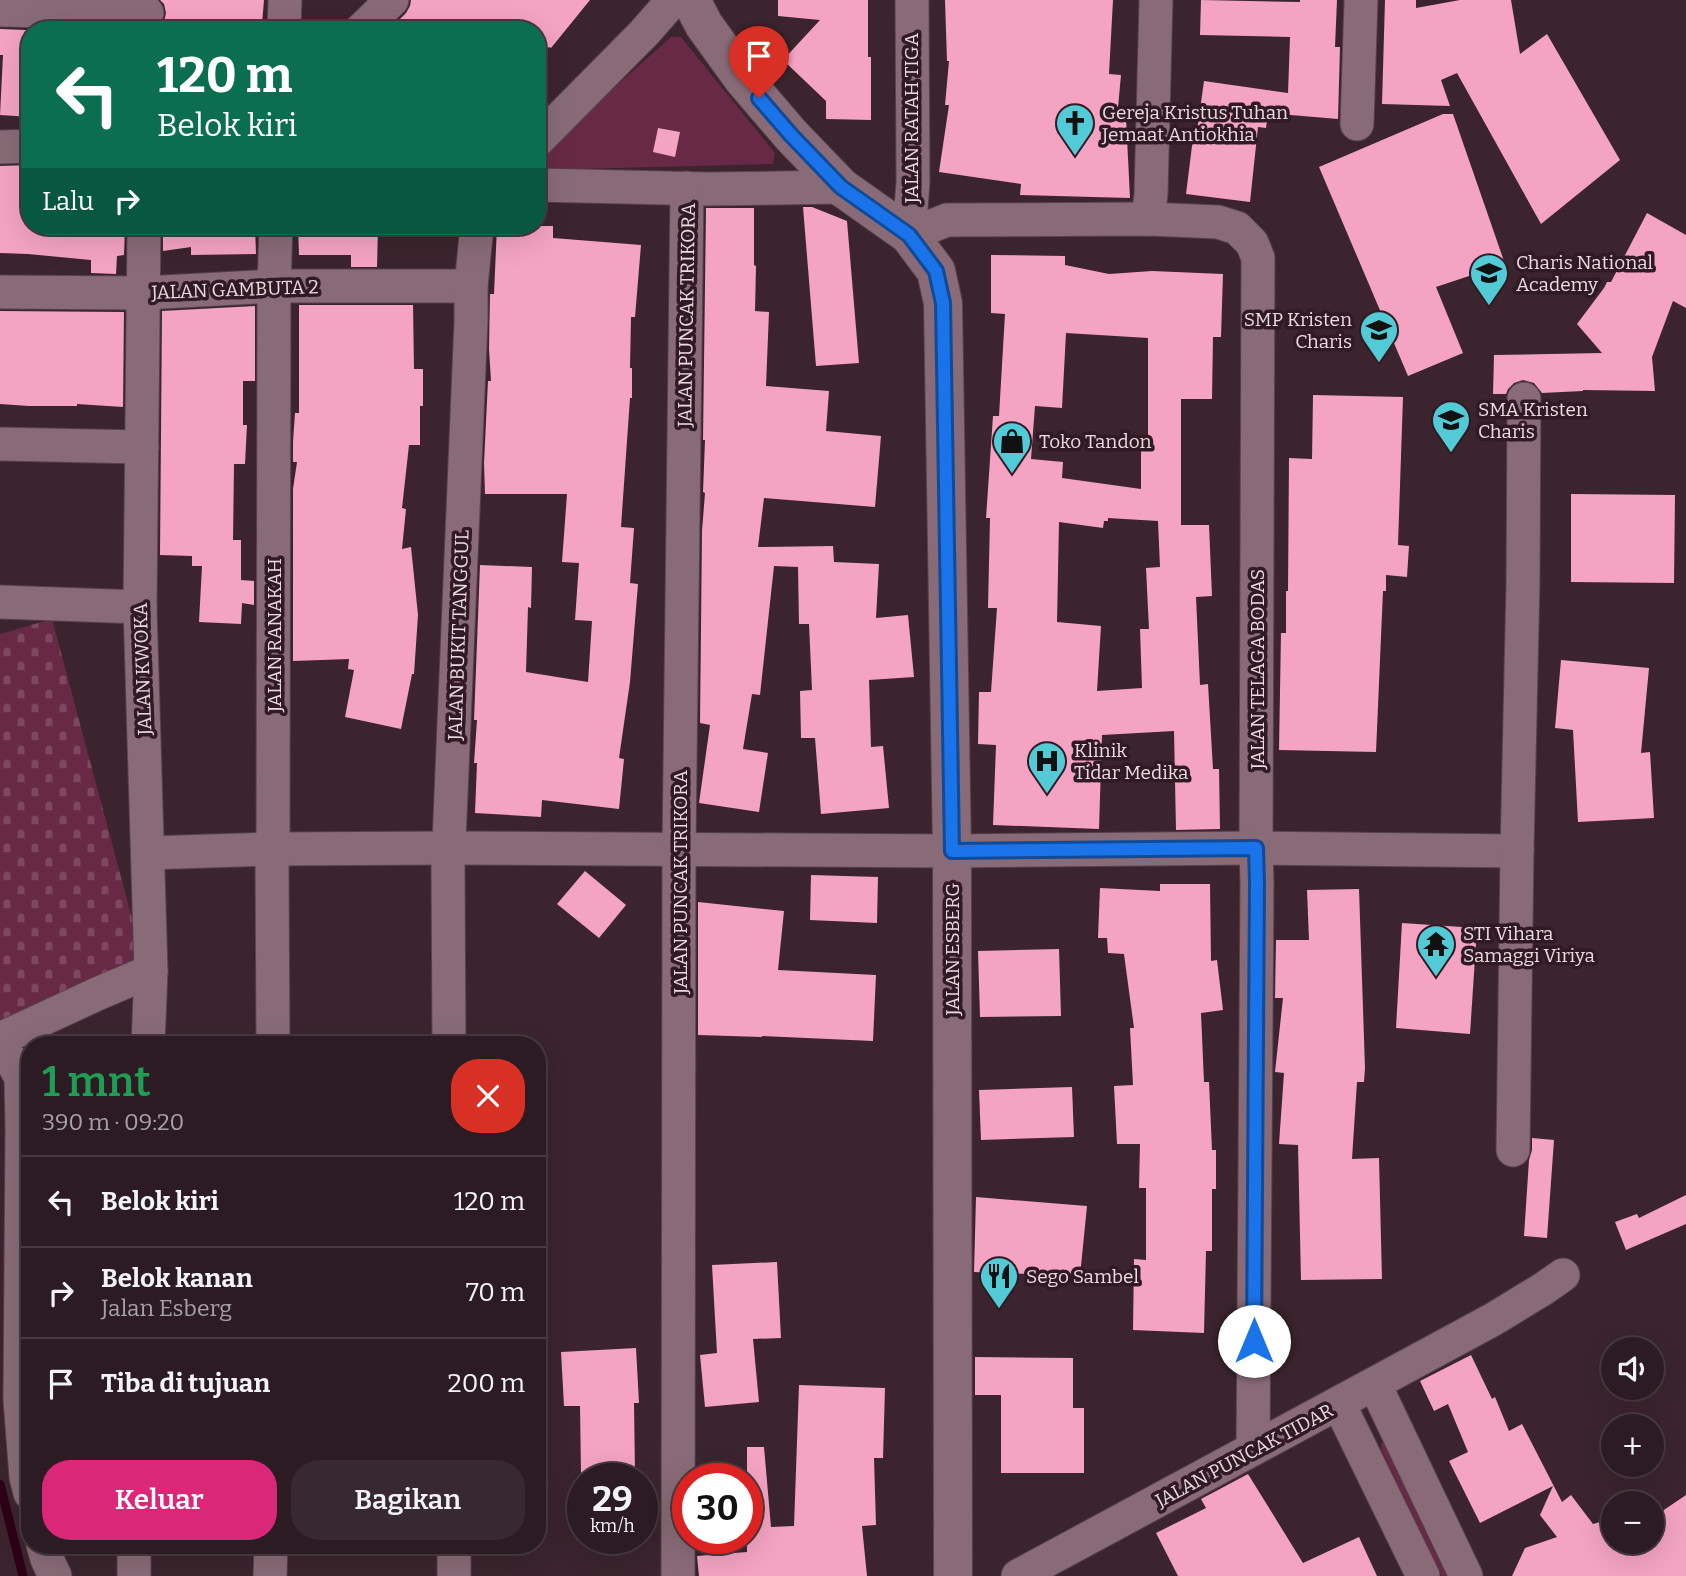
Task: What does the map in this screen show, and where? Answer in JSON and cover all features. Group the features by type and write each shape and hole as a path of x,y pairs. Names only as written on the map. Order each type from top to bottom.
{"main road":[{"name":"JALAN ESBERG","path":"691,0 704,25 743,79 791,135 841,187 909,235 936,271 943,303 952,851 953,1576"}],"street":[{"path":"284,21 285,0"},
{"path":"370,21 392,0"},
{"path":"546,132 672,0"},
{"name":"JALAN RATAH TIGA","path":"909,235 913,182 912,0"},
{"path":"1148,219 1152,194 1156,0"},
{"path":"1357,124 1361,0"},
{"path":"0,10 147,14"},
{"path":"0,147 21,146"},
{"path":"546,185 841,187"},
{"name":"JALAN PUNCAK TRIKORA","path":"678,1576 679,848 687,188"},
{"name":"JALAN TELAGA BODAS","path":"909,235 947,220 1148,219 1218,222 1237,228 1252,243 1258,258 1253,1449"},
{"name":"JALAN KWOKA","path":"144,235 140,607 151,971 148,1036"},
{"name":"JALAN RANAKAH","path":"273,1036 276,235"},
{"name":"JALAN BUKIT TANGGUL","path":"449,1036 447,866 471,286 476,235"},
{"name":"JALAN GAMBUTA 2","path":"0,292 144,293 274,286 471,286"},
{"path":"1513,1150 1524,399"},
{"path":"0,444 142,447"},
{"path":"0,602 140,607"},
{"path":"148,853 449,848 952,851 1256,848 1517,851"},
{"path":"0,1039 151,971"},
{"path":"0,1056 12,1061 21,1078"},
{"path":"0,1203 21,1248 21,1412"},
{"path":"1339,1404 1492,1321 1563,1275"},
{"path":"1375,1385 1466,1576"},
{"name":"JALAN PUNCAK TIDAR","path":"1018,1576 1339,1404 1423,1576"},
{"path":"46,1554 55,1576"},
{"path":"134,1554 134,1576"},
{"path":"270,1576 271,1554"},
{"path":"454,1554 454,1576"}],"green space":[{"path":"671,37 681,37 775,153 773,164 546,170 546,148"},
{"path":"52,619 144,963 0,1026 0,634"},
{"path":"1388,1440 1456,1576 1441,1576 1381,1449 1382,1442"}],"building":[{"path":"160,0 264,0 262,21 164,21 164,4"},
{"path":"411,0 590,0 551,48 546,50 546,21 398,21 410,6"},
{"path":"778,0 868,0 871,120 826,119 826,101 783,60 820,20 778,16"},
{"path":"945,0 1113,0 1109,74 1121,75 1117,118 1126,118 1130,198 1020,195 1021,184 939,172 949,105 945,105 949,61"},
{"path":"1201,0 1337,0 1335,47 1340,47 1338,119 1268,113 1266,128 1258,127 1250,202 1186,194 1194,130 1197,131 1204,81 1288,93 1290,37 1200,35"},
{"path":"1385,0 1416,0 1416,8 1460,0 1511,0 1520,54 1547,34 1620,160 1541,224 1457,73 1441,80 1450,106 1382,104"},
{"path":"0,29 21,30 21,116 0,115 3,55 0,55"},
{"path":"1443,114 1453,114 1505,264 1436,287 1463,353 1408,376 1319,167"},
{"path":"658,128 680,132 675,157 653,152"},
{"path":"21,165 21,235 125,235 124,255 117,256 116,274 91,273 91,260 0,253 0,166"},
{"path":"803,207 812,207 847,221 859,363 816,366"},
{"path":"706,208 754,208 755,311 769,312 766,386 829,391 826,431 881,436 875,507 764,498 758,547 833,546 834,562 879,564 876,618 908,615 914,677 869,680 871,747 883,746 889,808 821,814 815,738 801,738 800,691 812,690 809,624 799,624 798,567 774,566 760,695 752,694 743,749 768,753 759,812 699,803 710,725 700,723 702,531 705,493 703,440"},
{"path":"1647,213 1686,235 1686,308 1673,301 1652,357 1655,391 1583,390 1542,393 1534,383 1523,380 1514,383 1506,394 1493,394 1494,355 1602,353 1577,324 1607,282 1611,282"},
{"path":"546,226 553,226 553,238 641,245 635,317 631,317 632,398 621,527 634,528 630,583 638,584 630,682 619,758 624,759 619,809 542,800 541,817 475,813 477,720 474,720 480,565 532,567 526,672 588,682 592,621 575,620 579,563 562,562 567,494 485,494 488,381 491,381 490,294 494,294 497,235 546,235"},
{"path":"163,235 255,235 256,254 191,255 191,247 163,251"},
{"path":"298,235 378,235 377,267 351,267 351,255 299,255"},
{"path":"991,255 1065,256 1065,265 1109,274 1152,271 1223,274 1221,337 1213,337 1212,399 1181,399 1181,525 1209,525 1212,596 1196,597 1200,685 1208,684 1213,769 1219,769 1220,829 1176,830 1174,731 1102,735 1099,829 993,825 996,745 978,744 979,692 991,692 997,608 988,608 990,518 986,518 993,416 999,416 1005,314 991,313","holes":["1066,333 1148,338 1148,436 1141,435 1141,489 1062,478 1063,462 1031,459 1035,406 1062,408","1108,518 1158,521 1160,567 1146,568 1149,629 1140,629 1142,688 1097,691 1101,626 1057,622 1059,522 1103,528 1104,521 1108,521"]},
{"path":"299,305 413,305 414,369 423,369 423,406 420,406 420,445 409,445 402,508 406,509 402,549 411,547 418,615 414,674 401,729 345,717 354,670 348,669 349,659 293,661 293,489 297,462 293,462 293,442 295,413 299,413"},
{"path":"255,306 255,381 243,381 243,425 247,425 245,464 234,464 233,540 241,540 241,580 254,581 254,605 242,603 241,624 199,622 202,566 192,566 192,556 160,555 162,311"},
{"path":"0,311 124,312 123,407 0,404"},
{"path":"1313,395 1403,397 1398,545 1409,546 1407,577 1386,575 1386,591 1383,591 1376,752 1279,750 1281,633 1286,633 1288,591 1289,458 1312,459"},
{"path":"1571,494 1675,495 1674,583 1571,582"},
{"path":"1561,660 1649,668 1641,753 1650,752 1654,818 1578,822 1573,730 1555,728"},
{"path":"585,871 626,905 599,938 557,904"},
{"path":"811,875 878,877 877,923 810,920"},
{"path":"1160,884 1210,884 1211,961 1217,960 1223,1010 1201,1013 1204,1082 1209,1082 1212,1150 1216,1150 1216,1189 1212,1189 1212,1251 1206,1251 1204,1333 1133,1330 1134,1259 1146,1260 1146,1188 1139,1188 1140,1144 1117,1144 1114,1086 1133,1085 1130,1028 1134,1028 1124,954 1108,953 1107,938 1098,938 1100,888 1160,891"},
{"path":"1359,889 1365,1068 1364,1082 1357,1082 1352,1159 1379,1158 1382,1279 1301,1280 1298,1145 1279,1144 1284,1073 1275,1072 1283,998 1275,998 1276,940 1309,940 1307,890"},
{"path":"698,902 784,911 778,970 876,975 873,1041 698,1035"},
{"name":"STI Vihara Samaggi Viriya","path":"1402,923 1477,928 1470,1034 1396,1028"},
{"path":"1059,949 1061,1016 980,1017 978,951"},
{"path":"1072,1087 1074,1137 981,1140 979,1090"},
{"path":"1532,1138 1554,1140 1547,1238 1524,1236"},
{"path":"1686,1195 1686,1224 1626,1250 1615,1222 1637,1214 1639,1218"},
{"path":"976,1197 1087,1206 1080,1276 974,1272"},
{"path":"777,1262 781,1338 753,1339 759,1402 705,1407 700,1355 717,1353 712,1265"},
{"path":"636,1348 639,1403 634,1403 635,1463 581,1463 580,1406 564,1406 561,1352"},
{"path":"1471,1355 1492,1399 1495,1397 1509,1431 1522,1424 1562,1502 1571,1495 1593,1524 1601,1522 1601,1554 1664,1554 1664,1510 1686,1495 1686,1576 1512,1576 1525,1548 1557,1537 1540,1515 1553,1486 1480,1523 1449,1461 1468,1452 1448,1404 1434,1411 1420,1381"},
{"path":"975,1357 1073,1358 1073,1408 1084,1408 1084,1473 1001,1473 1001,1395 975,1395"},
{"path":"799,1385 885,1388 883,1458 874,1458 876,1525 862,1526 867,1576 699,1576 697,1556 763,1554 763,1463 747,1463 747,1447 764,1447 771,1527 794,1526"},
{"path":"1248,1474 1303,1563 1359,1537 1377,1576 1178,1576 1156,1533 1206,1508 1201,1499"}],"waterway":[{"path":"0,1484 23,1576"}],"place":[{"name":"Gereja Kristus Tuhan Jemaat Antiokhia","path":"1075,157"},
{"name":"Charis National Academy","path":"1489,307"},
{"name":"SMP Kristen Charis","path":"1379,364"},
{"name":"SMA Kristen Charis","path":"1451,454"},
{"name":"Toko Tandon","path":"1012,475"},
{"name":"Klinik Tidar Medika","path":"1047,795"},
{"name":"STI Vihara Samaggi Viriya","path":"1436,978"},
{"name":"Sego Sambel","path":"999,1310"}],"route":[{"path":"759,98 841,187 909,235 936,271 943,303 952,851 1256,848 1254,1341"}]}
